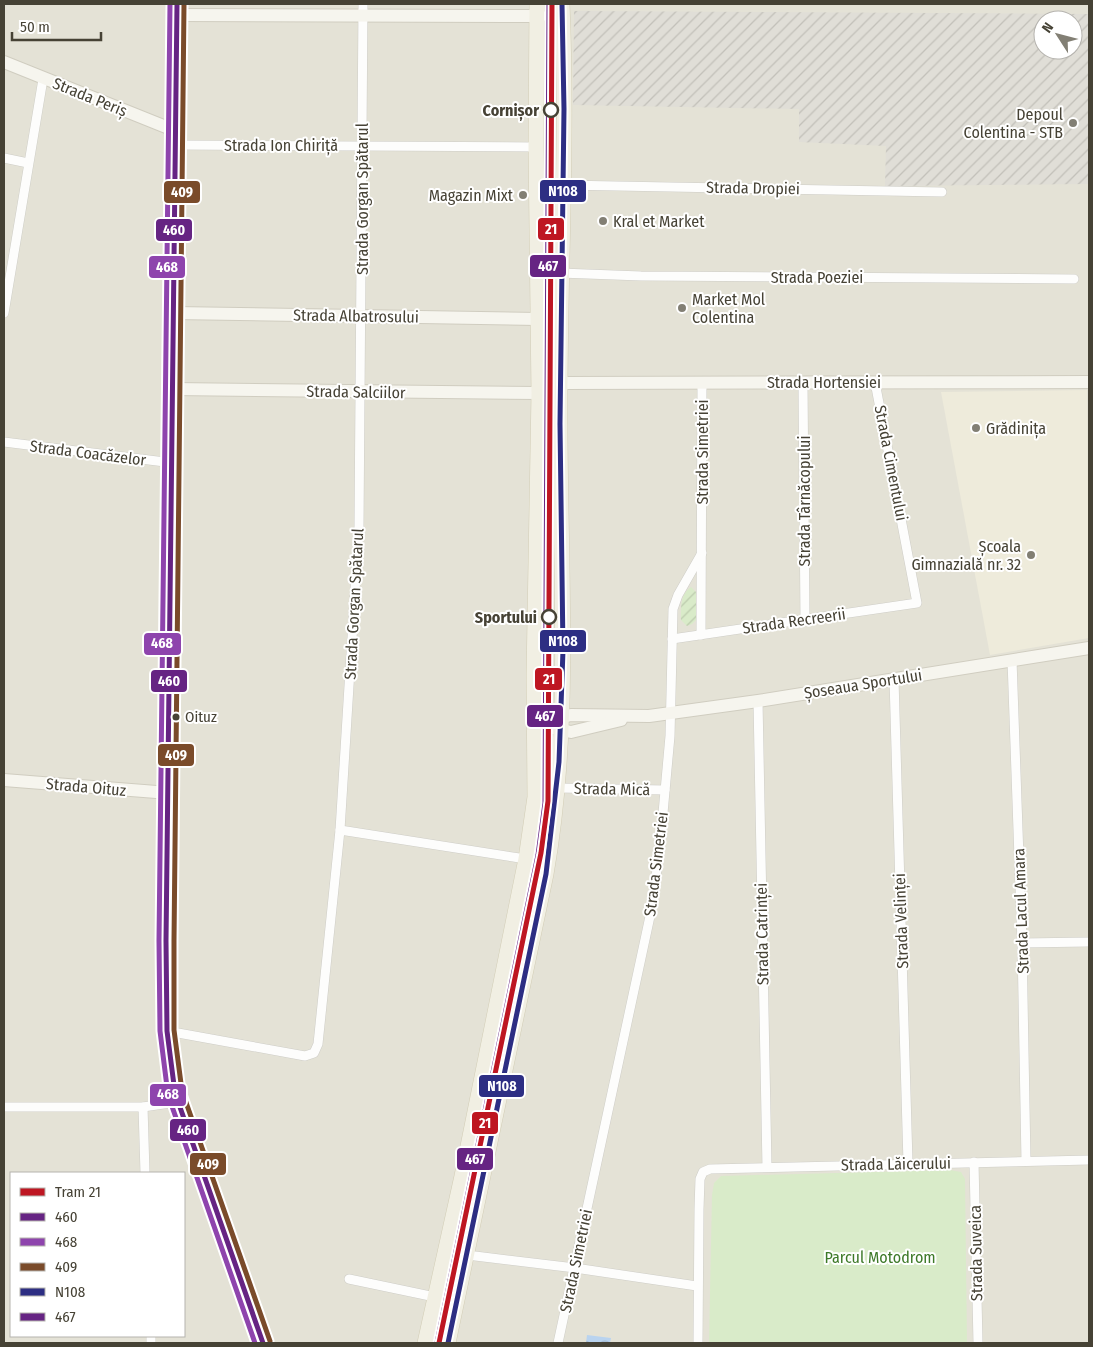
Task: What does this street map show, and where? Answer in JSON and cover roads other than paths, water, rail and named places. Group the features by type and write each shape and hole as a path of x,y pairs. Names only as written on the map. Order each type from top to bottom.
{"main road":[{"path":"425,1343 526,859 535,797 539,394 536,147 537,10"},
{"path":"448,1343 546,874 554,830 558,788 563,576 560,273 563,185 563,10"}],"street":[{"path":"263,1343 177,1102 167,1031 177,9 563,10"},
{"name":"Strada Gorgan Spătarul","path":"167,1031 306,1056 314,1052 318,1044 340,830 359,526 363,10"},
{"name":"Strada Periș","path":"4,62 176,131"},
{"path":"4,312 43,79"},
{"name":"Strada Ion Chiriță","path":"176,145 536,147"},
{"path":"4,158 28,163"},
{"name":"Strada Dropiei","path":"563,185 942,192"},
{"name":"Strada Poeziei","path":"560,273 651,276 1074,279"},
{"name":"Strada Albatrosului","path":"174,313 538,319"},
{"name":"Strada Cimentului","path":"876,382 916,603"},
{"name":"Strada Hortensiei","path":"560,383 1089,382"},
{"name":"Strada Simetriei","path":"558,1343 652,907 665,790 671,713 672,639 676,601 702,553 702,383"},
{"name":"Strada Târnăcopului","path":"803,383 805,620"},
{"name":"Strada Salciilor","path":"173,389 539,394"},
{"name":"Strada Coacăzelor","path":"4,442 172,463"},
{"path":"701,634 702,553"},
{"name":"Strada Recreerii","path":"672,639 916,603"},
{"name":"Șoseaua Sportului","path":"535,724 561,724 578,730 635,716 758,702 1089,648"},
{"name":"Strada Lacul Amara","path":"1012,660 1022,943 1026,1161"},
{"name":"Strada Velinței","path":"894,679 908,1163"},
{"name":"Strada Catrinței","path":"758,702 767,1167"},
{"name":"Strada Oituz","path":"4,780 168,793"},
{"name":"Strada Mică","path":"558,788 665,790"},
{"path":"340,830 526,859"},
{"path":"1022,943 1089,942"},
{"path":"4,1107 143,1107 177,1102"},
{"path":"143,1107 145,1172"},
{"name":"Strada Lăicerului","path":"697,1286 700,1179 703,1172 710,1169 1089,1160"},
{"name":"Strada Suveica","path":"974,1162 978,1343"},
{"path":"466,1255 575,1268 697,1286 698,1343"},
{"path":"350,1279 435,1297"}],"water":[{"path":"587,1335 611,1338 610,1343 586,1343"}],"tram line":[{"name":"21","path":"439,1343 541,853 548,801 552,4"}],"place":[{"name":"Cornișor","path":"551,110"},
{"name":"Depoul Colentina - STB","path":"1073,123"},
{"name":"Magazin Mixt","path":"523,195"},
{"name":"Kral et Market","path":"603,221"},
{"name":"Market Mol Colentina","path":"682,308"},
{"name":"Grădinița","path":"976,428"},
{"name":"Școala Gimnazială nr. 32","path":"1031,555"},
{"name":"Sportului","path":"549,617"},
{"name":"Oituz","path":"176,717"}],"park label":[{"name":"Parcul Motodrom","path":"880,1257"}]}
